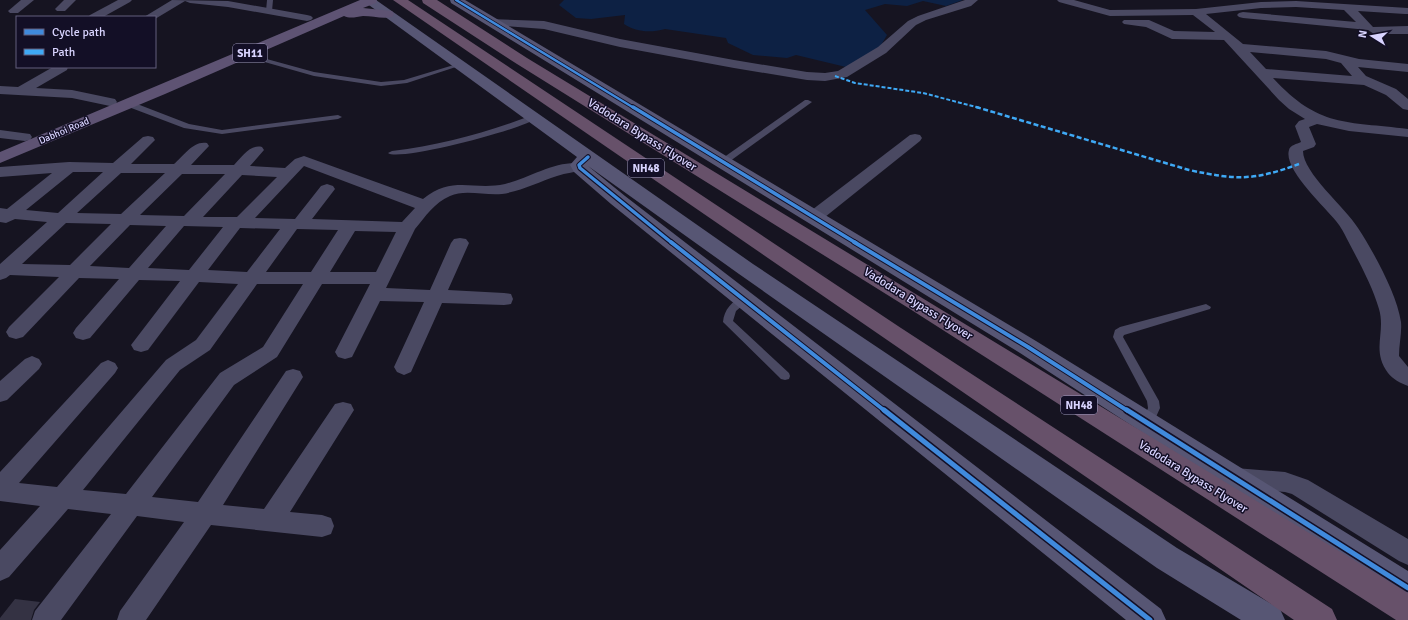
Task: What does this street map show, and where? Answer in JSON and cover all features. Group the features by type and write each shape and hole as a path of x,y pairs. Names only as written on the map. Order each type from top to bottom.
{"highway":[{"name":"Vadodara Bypass Flyover","path":"428,0 522,61 918,304 1239,506 1408,610"},
{"name":"Vadodara Bypass Flyover","path":"393,7 893,334 1321,620"}],"main road":[{"name":"SH11","path":"129,104 245,55 327,18 357,1"},
{"name":"SH11","path":"110,102 307,18 357,1"},
{"path":"327,18 393,7"},
{"name":"Dabhoi Road","path":"0,147 110,102"},
{"name":"Dabhoi Road","path":"0,158 129,104"}],"street":[{"path":"14,11 28,0"},
{"path":"61,9 70,0"},
{"path":"96,16 126,0"},
{"path":"152,16 180,0"},
{"path":"190,0 228,4 269,5 307,18"},
{"path":"456,0 1028,347 1408,588"},
{"path":"490,22 544,25 620,42 734,64 807,76 825,77 842,74 882,50 912,23 922,18 967,4 972,0"},
{"path":"1063,0 1087,8 1110,13 1196,12 1260,4 1296,4 1407,12"},
{"path":"1166,0 1178,12"},
{"path":"357,1 393,7 460,65 533,118 583,162 618,200 1150,620"},
{"path":"1087,8 1081,11 1085,15 1108,21 1145,23 1172,35 1225,36"},
{"path":"1220,10 1239,14 1367,27 1348,8"},
{"path":"1196,12 1238,47 1260,73 1293,105 1317,119 1336,124 1408,133"},
{"path":"1374,30 1408,30"},
{"path":"1238,47 1326,55 1374,65 1408,68"},
{"path":"1346,60 1363,78 1391,92 1408,106"},
{"path":"21,91 60,68"},
{"path":"1260,73 1360,81 1363,80 1363,78"},
{"path":"0,90 72,94 110,102"},
{"path":"1317,119 1302,126 1309,144 1296,149 1294,152 1296,159 1310,182 1341,216 1363,254 1390,314 1391,332 1388,352 1390,362 1398,371 1408,378"},
{"path":"0,134 25,137"},
{"path":"814,217 915,138"},
{"path":"2,272 148,140"},
{"path":"16,332 176,169 202,146"},
{"path":"83,333 134,273 184,221 257,150"},
{"path":"141,345 194,276 239,222 300,162 309,161 426,206"},
{"path":"345,352 407,227 426,206 448,191 503,189 526,183 583,162"},
{"path":"583,162 752,274 1168,558 1269,620"},
{"path":"3,217 69,167"},
{"path":"0,172 69,167 117,167 290,173"},
{"path":"0,569 62,498 173,365 203,345 253,278 296,224 327,189"},
{"path":"3,217 407,227"},
{"path":"44,620 227,379 270,352 350,225"},
{"path":"404,368 460,244"},
{"path":"2,272 134,273 253,278 317,278 377,286 436,297 504,299"},
{"path":"0,394 32,364"},
{"path":"0,488 108,368"},
{"path":"130,620 204,514 292,377"},
{"path":"270,521 343,410"},
{"path":"1235,478 1285,482 1300,487 1408,553"},
{"path":"0,491 322,526"}],"lane":[{"path":"245,55 314,74 381,84 405,82 460,65"},
{"path":"723,162 808,102"},
{"path":"129,104 187,126 222,132 338,117"},
{"path":"392,153 468,140 497,132 533,118"},
{"path":"744,300 731,309 728,315 728,322 785,376"},
{"path":"1148,424 1154,408 1153,401 1118,337 1119,333 1124,330 1206,307"}],"water":[{"path":"564,0 963,0 946,6 923,1 907,6 885,4 865,10 887,35 877,52 846,67 796,55 787,58 753,55 728,43 726,38 665,29 649,31 633,29 624,24 625,15 591,19 576,18 559,5"}],"building":[{"path":"15,599 40,602 34,610 31,620 0,620"}],"marked path":[{"path":"835,76 855,83 923,93 952,100 1189,170 1218,176 1233,178 1261,176 1299,164"}],"cycle path":[{"path":"456,0 1028,347 1408,588"},
{"path":"588,157 579,165 580,168 618,200 1150,620"}]}
